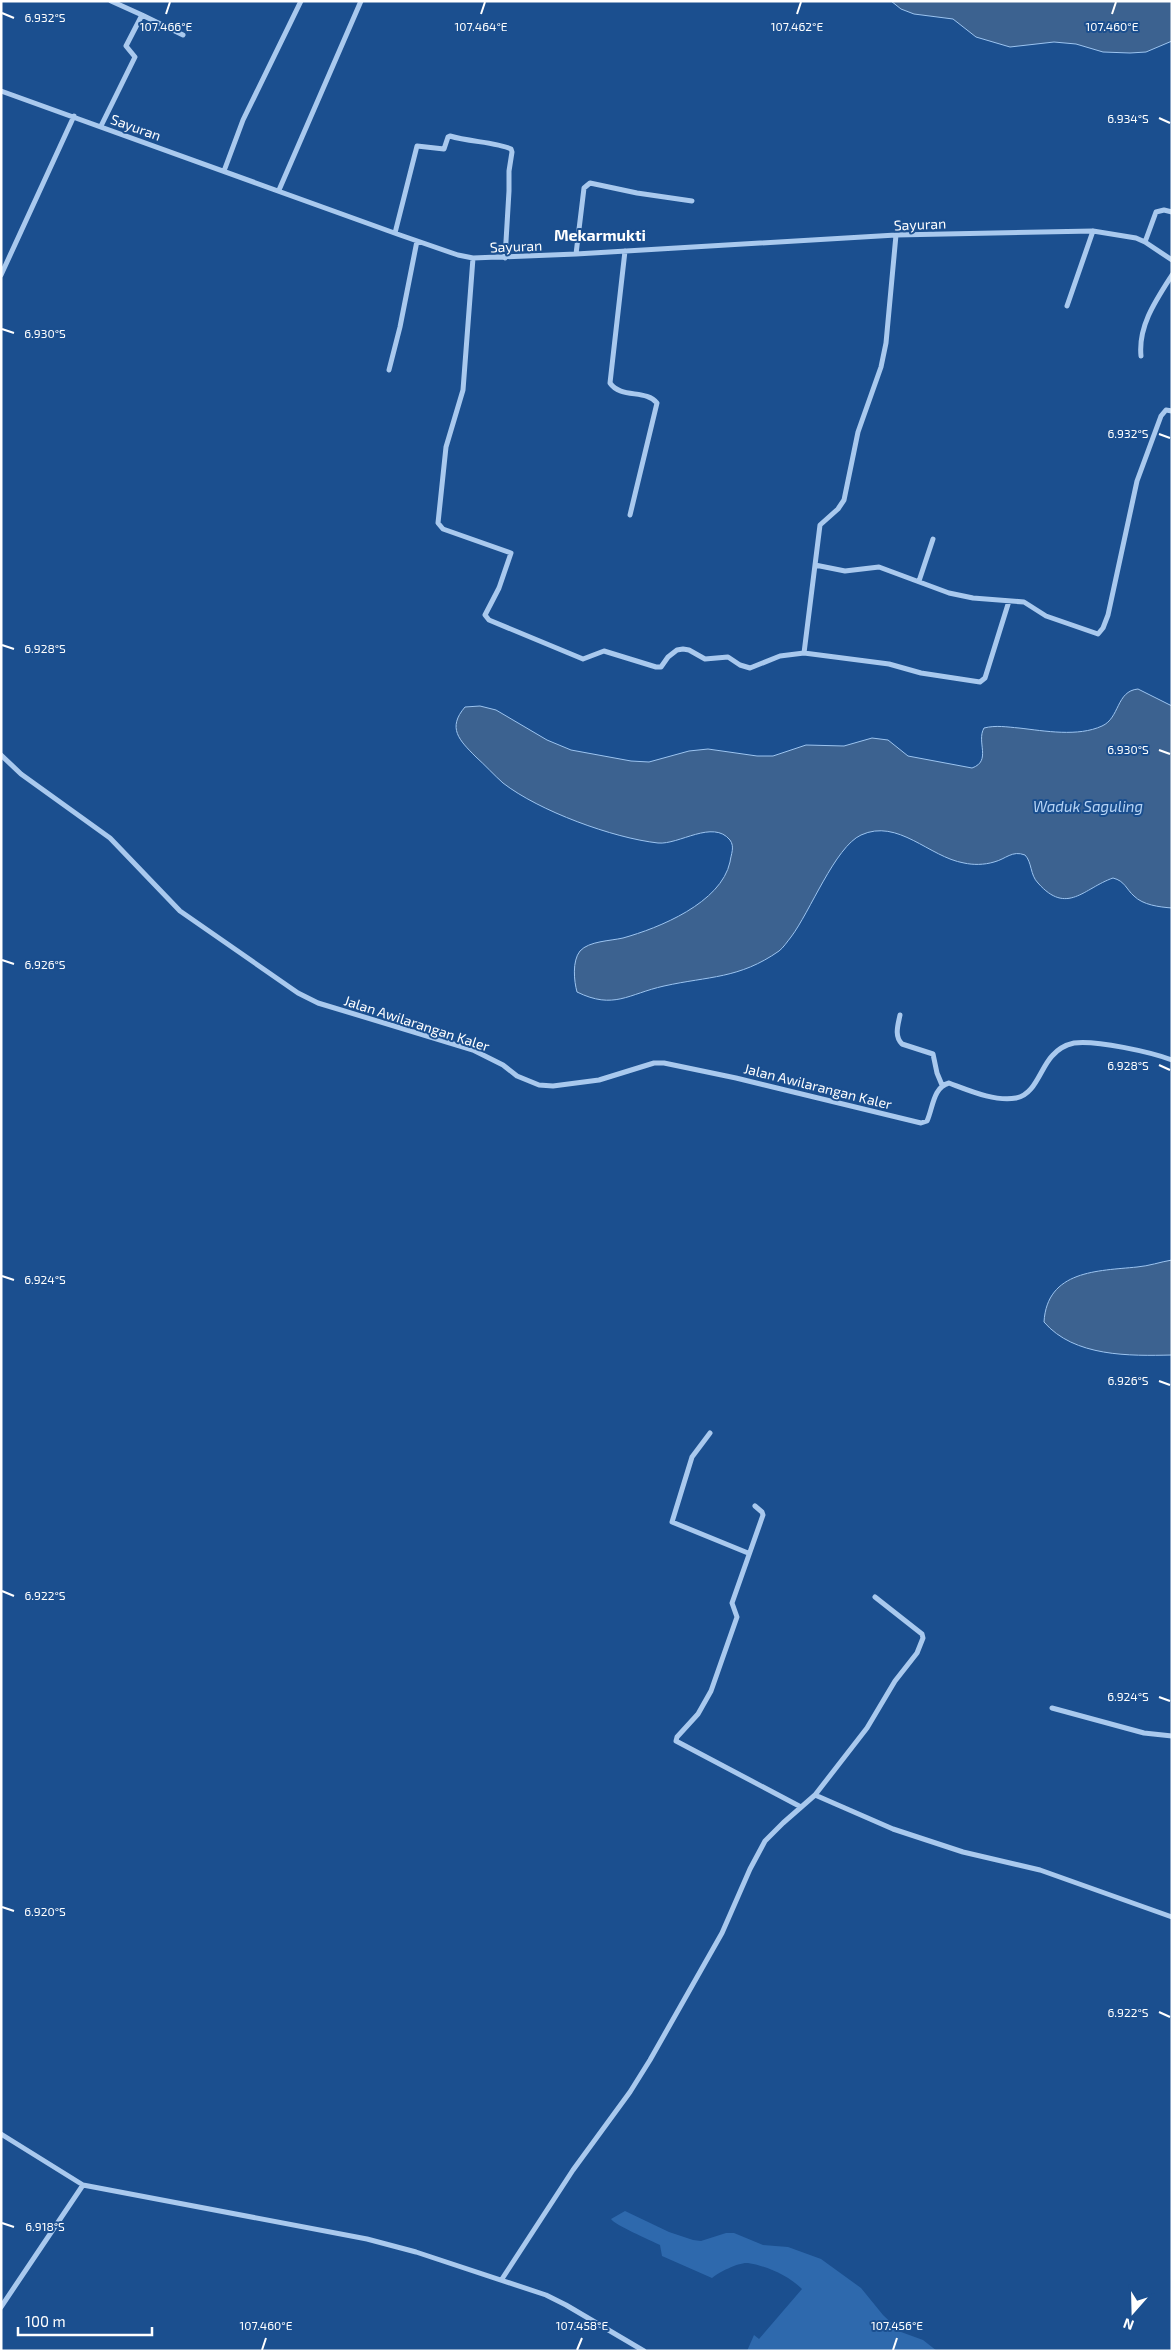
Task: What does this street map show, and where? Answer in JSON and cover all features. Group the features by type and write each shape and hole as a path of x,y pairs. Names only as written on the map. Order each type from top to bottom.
{"street":[{"path":"111,1 183,35"},
{"path":"224,170 243,120 301,1"},
{"path":"279,190 361,1"},
{"path":"101,126 135,57 126,46 142,15"},
{"name":"Sayuran","path":"1,91 417,241 473,258 505,258 896,235 1093,231 1124,234 1145,242 1172,260"},
{"path":"1,275 74,116"},
{"path":"395,233 417,146 444,149 450,136 476,143 498,145 512,152 508,171 510,192 505,258"},
{"path":"576,254 584,188 590,182 636,193 692,201"},
{"path":"1145,242 1156,212 1164,210 1172,212"},
{"path":"1067,306 1093,231"},
{"path":"804,653 820,525 844,500 858,432 881,367 886,343 896,235"},
{"path":"389,370 400,327 417,241"},
{"path":"625,251 610,383 616,389 649,397 657,403 630,515"},
{"path":"473,258 463,390 446,447 438,523 443,529 511,553 499,588 485,615 489,620 583,658 604,651 659,668 668,657 677,650 683,649 689,650 705,659 728,657 740,665 750,668 780,656 804,653 889,664 921,673 980,682 985,678 1009,601"},
{"path":"1141,356 1140,341 1143,328 1172,275"},
{"path":"815,565 845,571 879,568 919,581 949,594 1030,604 1046,616 1094,633 1100,632 1108,614 1137,481 1160,416 1166,410 1172,411"},
{"path":"919,581 933,539"},
{"name":"Jalan Awilarangan Kaler","path":"1,756 21,774 110,838 180,911 298,993 341,1011 472,1050 496,1061 528,1081 539,1085 552,1086 600,1080 654,1063 664,1063 736,1078 921,1123 927,1121 938,1090 942,1085"},
{"path":"900,1015 897,1031 898,1040 902,1044 933,1054 942,1085 949,1083 977,1093 1001,1098 1016,1098 1026,1093 1035,1084 1052,1056 1064,1046 1076,1043 1138,1050 1172,1060"},
{"path":"710,1433 692,1457 672,1522 748,1553"},
{"path":"755,1506 762,1512 763,1516 748,1553 741,1582 732,1603 737,1615 731,1639 698,1714 677,1737 676,1741 801,1807"},
{"path":"502,2279 573,2170 630,2092 650,2060 718,1941 750,1869 765,1841 815,1795 867,1728 895,1681 917,1653 923,1638 922,1634 875,1597"},
{"path":"1052,1708 1144,1732 1172,1736"},
{"path":"815,1795 893,1829 963,1852 1040,1870 1172,1917"},
{"path":"1,2134 83,2185 367,2239 502,2279 566,2305 644,2351"},
{"path":"1,2307 83,2185"}],"shaded area":[{"path":"625,2211 669,2232 693,2240 701,2241 726,2233 734,2233 763,2245 788,2247 821,2259 861,2288 883,2315 901,2332 923,2340 937,2351 747,2351 754,2335 759,2339 802,2289 784,2276 755,2264 740,2264 724,2270 712,2278 662,2256 660,2245 626,2229 611,2219"}],"water":[{"path":"891,1 1172,1 1172,41 1146,52 1130,53 1103,52 1076,44 1054,42 1010,47 976,37 953,19 914,14 901,9"},
{"name":"Waduk Saguling","path":"1138,689 1172,706 1172,908 1142,902 1123,883 1113,878 1076,897 1058,898 1048,893 1035,880 1025,855 1013,854 986,864 967,864 938,854 901,835 888,831 875,831 861,835 842,852 823,881 798,926 779,951 737,972 664,986 621,999 611,1000 601,1000 577,992 575,965 577,955 584,948 594,943 623,938 654,928 687,912 702,901 715,890 724,877 732,851 730,840 723,834 705,832 666,843 658,843 620,835 577,822 536,803 503,783 465,745 457,734 456,728 460,714 465,707 480,706 496,710 547,740 571,750 631,761 649,762 689,751 708,749 757,756 773,756 806,745 844,746 872,738 888,740 908,756 972,768 981,761 982,733 984,728 1001,726 1050,732 1072,732 1093,729 1108,722 1126,694"},
{"path":"1172,1260 1172,1355 1121,1354 1087,1348 1056,1334 1044,1322 1047,1305 1054,1292 1064,1283 1077,1276 1091,1272"}],"district":[{"name":"Mekarmukti","path":"600,234"}]}
